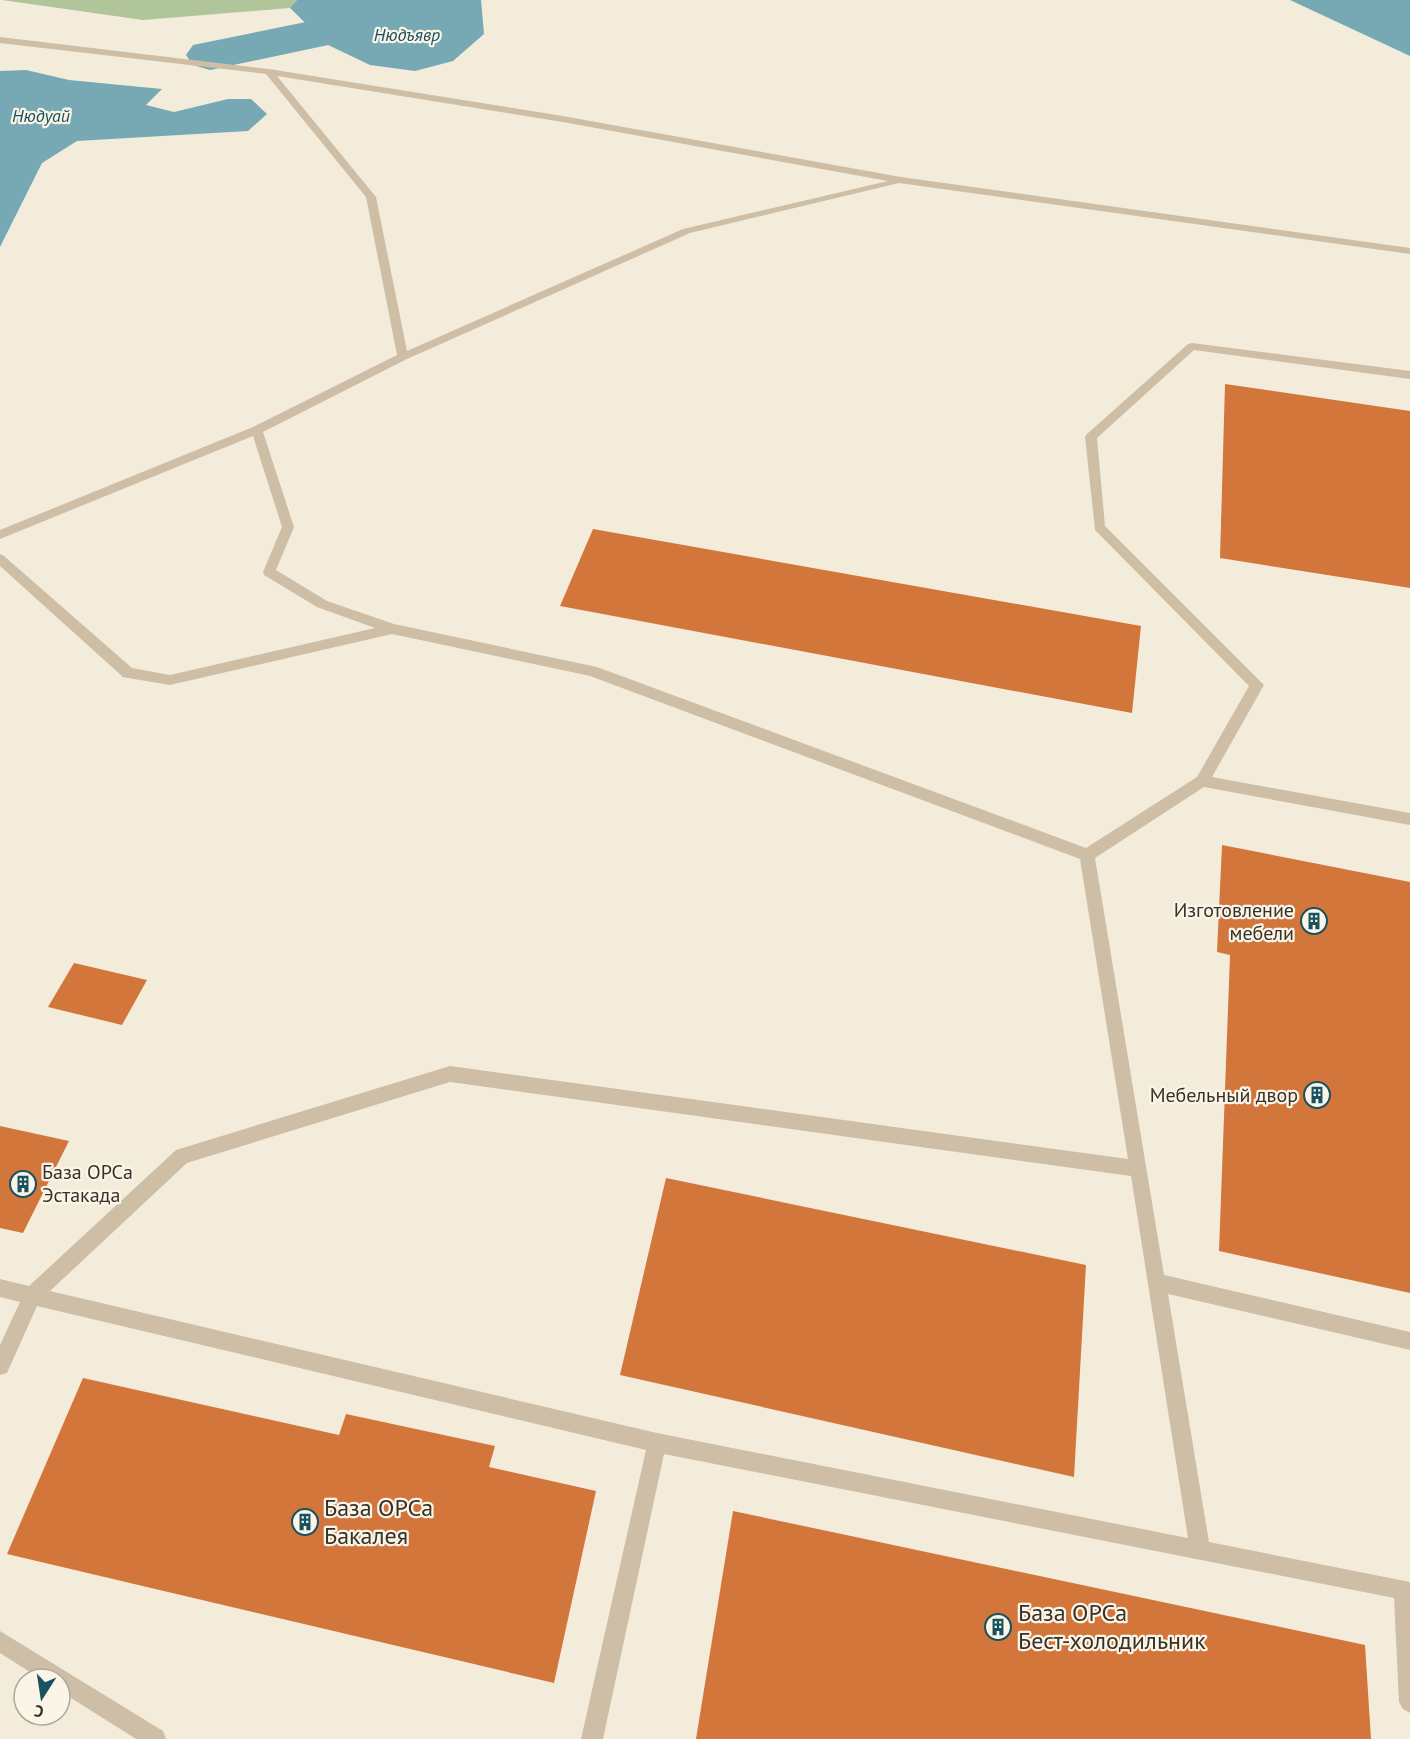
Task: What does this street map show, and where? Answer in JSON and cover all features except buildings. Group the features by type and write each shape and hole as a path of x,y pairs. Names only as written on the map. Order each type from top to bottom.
{"lane":[{"path":"0,40 268,72 557,118 901,180 1410,251"},
{"path":"268,72 371,197 403,357"},
{"path":"0,535 256,430 403,357 687,231 901,180"},
{"path":"1087,855 1202,781 1257,685 1099,527 1091,437 1192,346 1410,375"},
{"path":"256,430 288,527 269,572 322,604 392,629 592,670 1087,855"},
{"path":"0,559 128,673 170,680 392,629"},
{"path":"1202,781 1410,819"},
{"path":"1087,855 1200,1549"},
{"path":"0,1366 32,1296 182,1156 450,1074 1139,1170"},
{"path":"1158,1283 1410,1341"},
{"path":"0,1288 657,1443 1407,1591 1410,1702"},
{"path":"592,1739 657,1443"},
{"path":"0,1641 41,1667"},
{"path":"72,1687 155,1739"}],"green space":[{"path":"2,0 297,0 290,8 143,20"}],"water":[{"name":"Нюдъявр","path":"297,0 481,0 484,34 453,61 415,71 370,65 328,45 290,8"},
{"path":"1290,0 1410,0 1410,56"},
{"name":"Нюдуай","path":"26,70 69,80 162,89 146,105 174,112 228,99 251,99 267,114 248,131 77,141 42,163 0,247 0,71"}],"waterway":[{"name":"Нюдуай","path":"210,55 316,34"}],"place":[{"name":"Изготовление мебели","path":"1314,921"},
{"name":"Мебельный двор","path":"1317,1095"},
{"name":"База ОРСа Эстакада","path":"23,1184"},
{"name":"База ОРСа Бакалея","path":"305,1522"},
{"name":"База ОРСа Бест-холодильник","path":"998,1627"}]}
